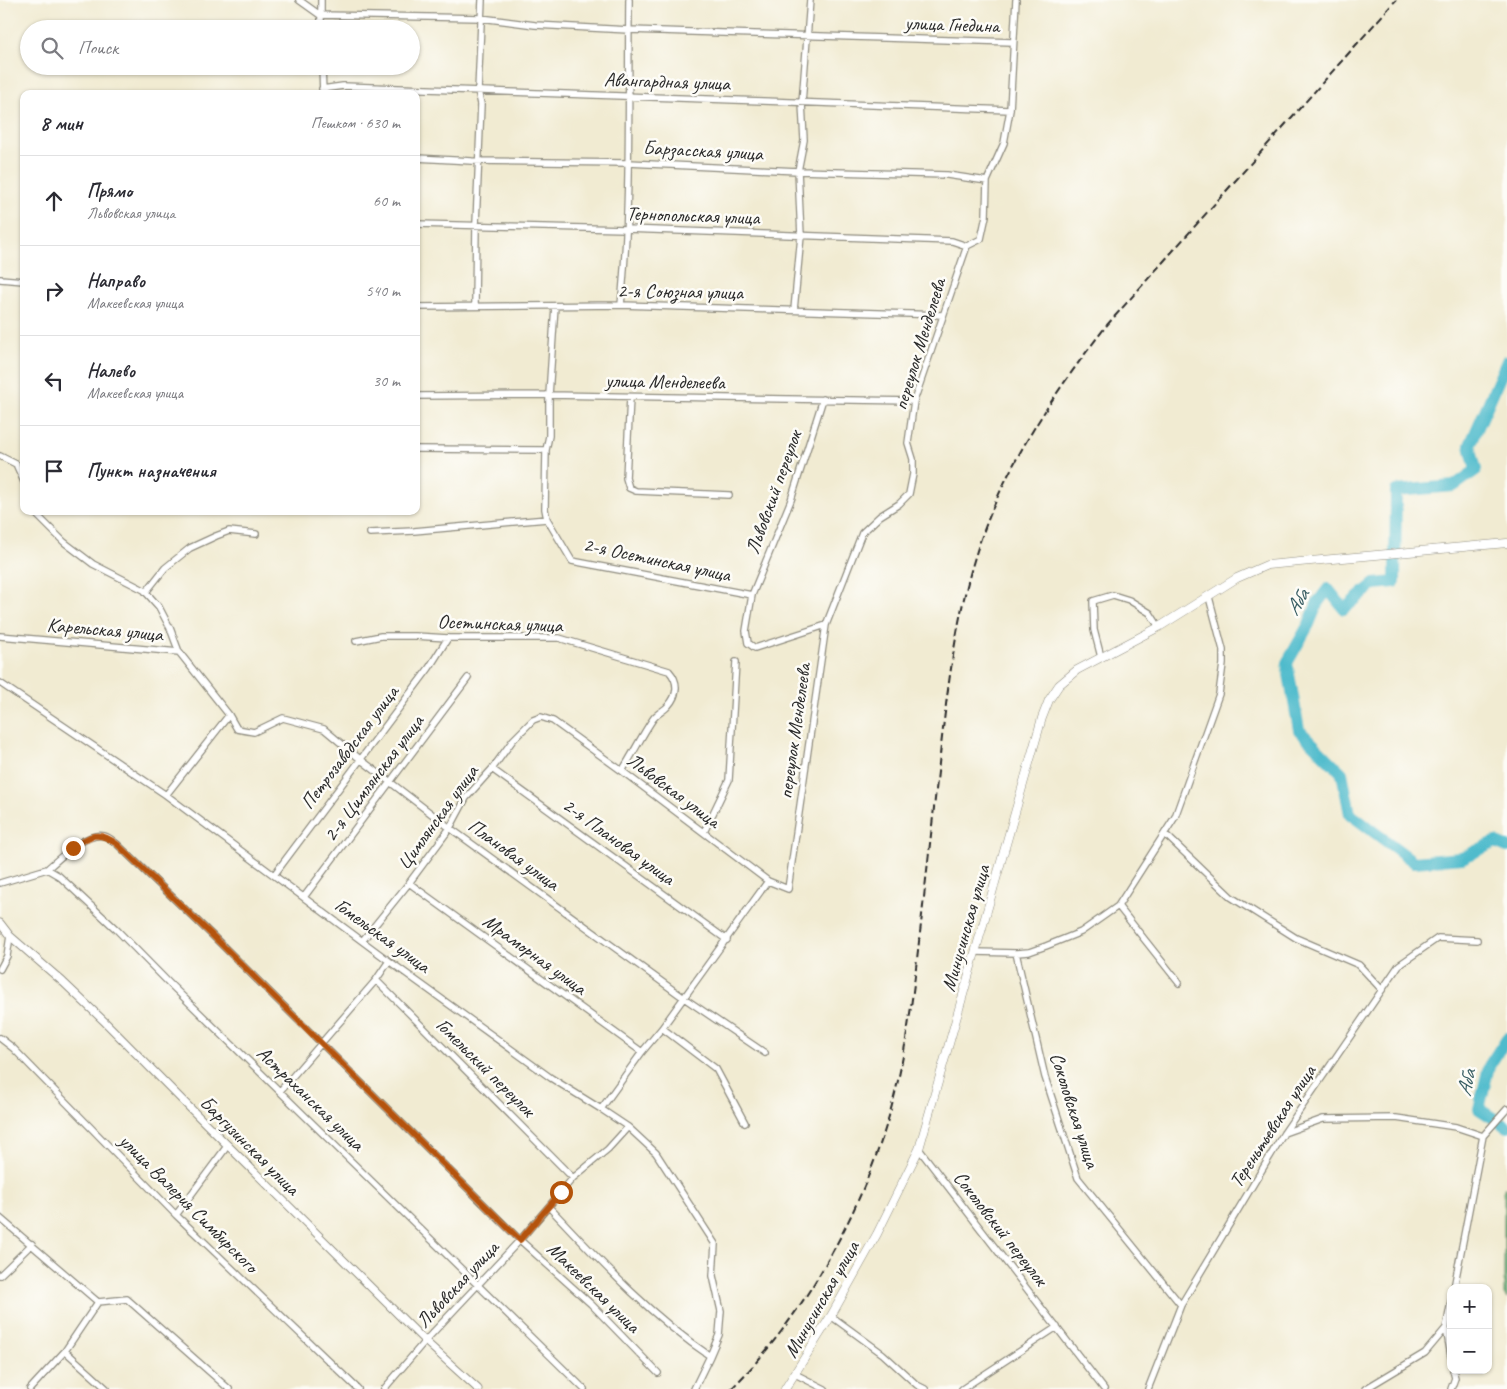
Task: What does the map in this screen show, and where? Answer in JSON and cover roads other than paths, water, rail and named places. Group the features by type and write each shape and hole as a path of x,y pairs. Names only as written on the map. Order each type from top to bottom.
{"main road":[{"name":"Минусинская улица","path":"785,1389 831,1316 877,1234 919,1149 1024,776 1045,709 1059,685 1077,670 1159,627 1237,578 1267,565 1507,543"}],"street":[{"path":"298,0 320,15"},
{"path":"320,20 321,0"},
{"path":"475,306 481,104 478,91 482,0"},
{"path":"621,305 625,267 628,163 629,0"},
{"path":"794,310 801,236 798,171 804,140 802,103 810,0"},
{"name":"переулок Менделеева","path":"788,889 826,625 862,533 880,516 899,504 909,494 913,474 913,459 908,443 914,401 967,246 981,240 986,216 987,181 1004,143 1010,110 1016,0"},
{"name":"улица Гнедина","path":"320,15 481,18 535,26 1014,42"},
{"path":"322,75 322,90"},
{"name":"Авангардная улица","path":"329,90 342,86 1010,110"},
{"name":"Барзасская улица","path":"420,158 480,162 628,163 798,171 952,175 987,181"},
{"name":"Тернопольская улица","path":"420,224 476,224 952,241 967,246"},
{"path":"0,279 20,281"},
{"name":"2-я Союзная улица","path":"420,307 621,305 943,315"},
{"path":"370,533 547,519 545,509 546,450 549,436 549,395 555,306"},
{"name":"улица Менделеева","path":"420,396 549,395 914,401"},
{"path":"630,397 626,478 629,488 636,491 729,495"},
{"name":"Львовский переулок","path":"823,399 791,500 752,594 746,631 748,642 755,648 826,625"},
{"path":"420,449 546,450"},
{"path":"0,456 16,464 20,473"},
{"name":"Карельская улица","path":"0,636 179,652 170,628 159,607 146,592 94,564 64,542 38,515"},
{"name":"2-я Осетинская улица","path":"547,519 572,561 752,594"},
{"path":"146,592 165,568 190,548 229,531 256,534"},
{"path":"1101,657 1094,630 1093,600 1112,595 1129,600 1150,613 1159,627"},
{"path":"975,952 1029,952 1076,934 1091,926 1118,906 1165,834 1180,807 1218,694 1222,678 1223,650 1209,597"},
{"name":"Осетинская улица","path":"356,641 381,636 559,638 668,671 674,677 677,686 674,697 668,707 654,717 622,771"},
{"name":"Петрозаводская улица","path":"274,874 429,668 448,638"},
{"path":"166,795 229,715 179,652"},
{"path":"704,832 729,780 736,662"},
{"name":"2-я Цимлянская улица","path":"304,897 468,678"},
{"name":"Гомельская улица","path":"0,684 166,795 389,961 551,1078 601,1108 628,1128 656,1153 715,1244 713,1276 721,1311 719,1335 710,1356"},
{"name":"Плановая улица","path":"229,715 237,730 254,732 284,718 324,729 450,828 684,998 765,1053"},
{"name":"Львовская улица","path":"541,717 553,721 768,881 788,889"},
{"name":"Цимлянская улица","path":"363,940 450,828 466,798 492,769 513,740 533,720 541,717"},
{"name":"2-я Плановая улица","path":"492,769 727,940"},
{"path":"1165,834 1230,897 1296,938 1359,966 1382,990"},
{"name":"Макеевская улица","path":"47,868 86,838 102,835 110,838 212,935 520,1240 591,1304 658,1373"},
{"path":"0,883 47,868"},
{"name":"Астраханская улица","path":"47,868 59,876 117,930 584,1389"},
{"path":"601,1108 727,940 768,881"},
{"name":"Мраморная улица","path":"409,883 642,1052"},
{"path":"1118,906 1179,982"},
{"name":"Баргузинская улица","path":"0,923 10,936 64,982 425,1341 478,1389"},
{"path":"0,969 7,956 10,936"},
{"name":"Тереньтьевская улица","path":"1148,1389 1181,1305 1284,1133 1399,966 1438,938 1478,940"},
{"name":"Соколовская улица","path":"1016,953 1045,1077 1078,1178 1181,1305"},
{"path":"280,1091 320,1042 376,980 389,961"},
{"name":"Гомельский переулок","path":"376,980 573,1178"},
{"path":"662,1028 716,1069 745,1123"},
{"name":"улица Валерия Симбирского","path":"0,1038 13,1048 176,1215 358,1389"},
{"path":"1455,1284 1483,1136 1507,1109"},
{"path":"1284,1133 1323,1119 1396,1118 1456,1127 1483,1136"},
{"name":"Львовская улица","path":"384,1389 425,1341 520,1240 573,1178 608,1149 628,1128"},
{"path":"176,1215 228,1145"},
{"name":"Соколовский переулок","path":"919,1149 1104,1389"},
{"path":"549,1207 605,1267 685,1339 710,1356 694,1389"},
{"path":"0,1218 98,1302 127,1299 229,1389"},
{"path":"0,1275 32,1244"},
{"path":"30,1389 66,1351 98,1302"},
{"path":"831,1316 883,1354 917,1385 925,1389"},
{"path":"1447,1323 1447,1334"},
{"path":"962,1389 1057,1327"},
{"path":"1365,1389 1425,1353 1446,1328"},
{"path":"66,1351 107,1389"},
{"path":"796,1374 825,1389"},
{"path":"1451,1389 1455,1378 1454,1374"}],"waterway":[{"name":"Аба","path":"1507,361 1470,445 1476,470 1454,486 1396,491 1395,582 1374,584 1344,609 1328,589 1318,602 1309,624 1287,663 1299,730 1342,773 1350,814 1414,862 1462,858 1495,842 1507,847"},
{"name":"Аба","path":"1507,1038 1489,1066 1479,1109 1507,1127"}],"railway":[{"path":"731,1389 758,1361 783,1330 827,1262 863,1189 889,1116 900,1071 912,1002 945,712 959,621 983,533 1007,477 1021,450 1053,399 1107,325 1396,0"}]}
